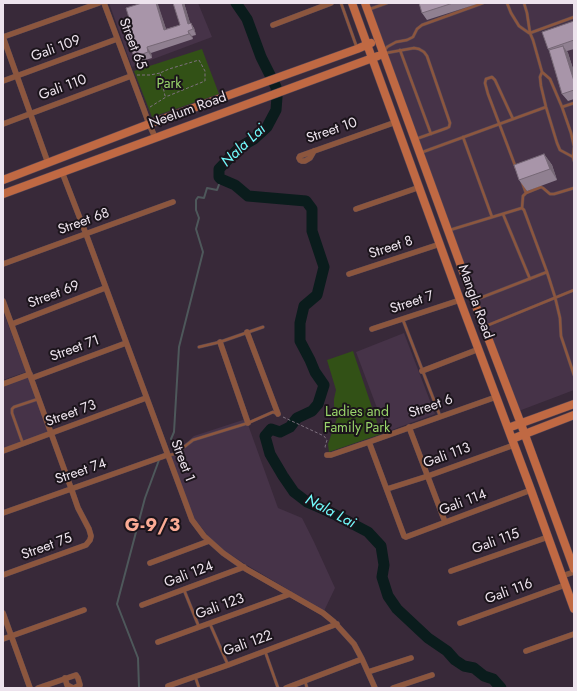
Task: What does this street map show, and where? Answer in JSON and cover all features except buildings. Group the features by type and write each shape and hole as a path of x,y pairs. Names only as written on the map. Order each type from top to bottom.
{"main road":[{"name":"Mangla Road","path":"352,3 574,609"},
{"name":"Mangla Road","path":"366,6 574,570"},
{"name":"Neelum Road","path":"3,180 149,124 357,49 378,40"},
{"name":"Neelum Road","path":"3,194 298,84 383,54"},
{"path":"508,428 574,404"},
{"path":"513,442 525,434 574,415"}],"street":[{"path":"48,163 3,37 99,3"},
{"name":"Street 65","path":"104,3 155,137"},
{"path":"273,25 331,3"},
{"name":"Gali 109","path":"3,81 117,39"},
{"name":"Gali 110","path":"3,124 131,76"},
{"name":"Street 10","path":"314,151 310,158 305,161 300,160 300,156 396,122"},
{"name":"Street 1","path":"62,172 192,520 204,536 223,553 244,567 323,613 337,624 354,644 375,688"},
{"path":"356,209 421,190"},
{"name":"Street 68","path":"3,264 173,202"},
{"name":"Street 8","path":"349,274 440,244"},
{"name":"Street 69","path":"12,324 105,288"},
{"name":"Street 7","path":"372,329 403,319 459,296"},
{"path":"3,301 71,488"},
{"path":"247,332 278,414"},
{"path":"220,342 248,423"},
{"name":"Street 71","path":"3,384 31,376 126,343"},
{"path":"422,371 479,349"},
{"name":"Street 6","path":"327,455 369,442 496,397"},
{"name":"Street 73","path":"3,451 146,398"},
{"path":"409,428 445,522"},
{"path":"369,442 387,489"},
{"name":"Gali 113","path":"387,489 428,476 513,442"},
{"name":"Street 74","path":"3,513 167,455"},
{"name":"Street 75","path":"3,576 86,545 90,540 89,529 78,508 71,488"},
{"name":"Gali 114","path":"387,489 404,536 406,537 531,490"},
{"name":"Gali 115","path":"451,571 548,537"},
{"path":"150,563 210,541"},
{"name":"Gali 124","path":"142,605 244,567"},
{"path":"562,576 574,570"},
{"name":"Gali 116","path":"460,623 565,585"},
{"name":"Gali 123","path":"158,642 290,594"},
{"path":"3,639 84,610"},
{"path":"3,613 30,688"},
{"name":"Gali 122","path":"168,686 337,624"},
{"path":"526,651 574,634"},
{"path":"368,672 411,658"},
{"path":"286,688 362,659"},
{"path":"38,688 65,678 76,675 80,685 73,688 67,685 65,678"},
{"path":"393,688 432,675"}],"lane":[{"path":"341,3 357,49"},
{"path":"366,6 387,3"},
{"path":"383,54 387,47 413,36 417,29 422,25 483,3"},
{"path":"507,3 519,26 530,33"},
{"path":"524,3 530,33 542,72 550,79 571,133 574,147 574,161"},
{"path":"530,33 574,17"},
{"path":"383,54 414,48 424,52 427,56 450,123 449,127 447,128 415,140"},
{"path":"400,50 431,134"},
{"path":"542,72 540,77 541,86 560,150 573,157"},
{"path":"514,119 495,80 492,77 486,79 485,83 499,124 518,172"},
{"path":"562,107 574,103"},
{"path":"420,153 546,107"},
{"path":"463,137 492,217"},
{"path":"520,179 526,193"},
{"path":"574,188 554,194 550,194 543,188 526,193 523,196 522,208 555,297 560,318 561,336 574,375"},
{"path":"421,190 433,189"},
{"path":"449,230 522,208"},
{"path":"503,214 530,279"},
{"path":"474,301 547,272"},
{"path":"459,296 469,288"},
{"path":"484,327 574,290"},
{"path":"403,319 440,417"},
{"path":"200,347 220,342 263,327"},
{"path":"23,444 12,409 39,398"},
{"path":"167,455 175,454 193,440 248,423 274,412 278,414"},
{"path":"184,590 200,627"},
{"path":"210,624 228,665"},
{"path":"264,651 278,688"},
{"path":"195,676 199,688"},
{"path":"305,681 307,688"}],"path":[{"path":"131,76 160,74 168,69 199,60 205,71 205,81 168,96 144,110"},
{"path":"160,74 165,96 168,96"},
{"path":"278,414 324,436 326,440 325,447 327,455"}],"shaded area":[{"path":"109,3 198,3 212,37 132,67"},
{"path":"366,3 574,3 574,390 516,412"},
{"path":"3,311 26,372 3,380"},
{"path":"404,333 435,414 386,432 356,352"},
{"path":"29,377 48,432 3,449 3,387"},
{"path":"246,419 278,508 302,518 335,588 324,611 225,551 211,540 194,518 171,456 194,436"}],"green space":[{"name":"Park","path":"202,49 219,94 152,117 134,71"},
{"name":"Ladies and Family Park","path":"353,351 381,434 329,452 328,444 337,418 334,406 336,390 327,360"}],"waterway":[{"name":"Nala Lai","path":"236,3 247,19 261,57 276,87 276,110 267,127 254,139 240,147 219,169 219,177 235,185 248,196 306,201 312,209 312,231 324,267 317,295 304,306 300,323 300,341 315,372 324,385 318,404 312,411 297,418 290,427 280,432 271,429 265,436 270,454 294,492 307,502 368,532 381,546 384,565 382,577 388,596 397,609 428,638 447,651 455,660 464,666 474,668 484,676 493,679 501,688"},
{"path":"171,439 174,432 179,347 203,252 196,229 199,218 196,210 196,200 198,197 204,198 207,188 217,190 221,179"},
{"path":"139,688 138,658 117,604 145,498 159,460"}],"district":[{"name":"G-9/3","path":"153,527"}]}
